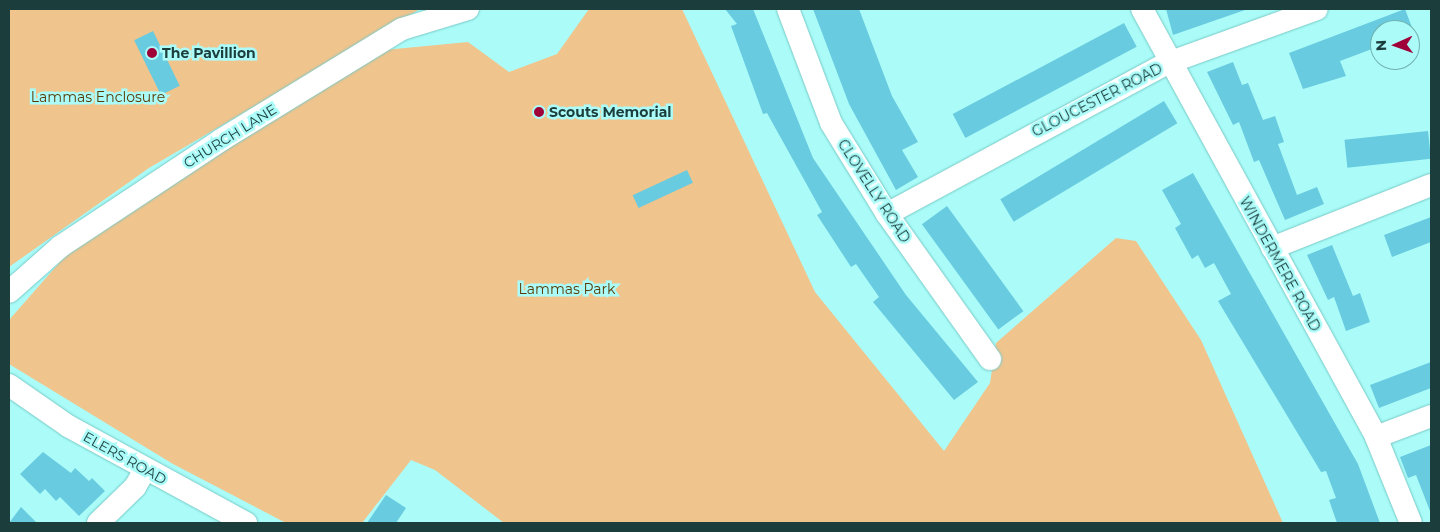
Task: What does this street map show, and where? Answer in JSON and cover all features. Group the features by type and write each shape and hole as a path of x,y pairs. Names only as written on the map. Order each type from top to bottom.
{"street":[{"name":"CHURCH LANE","path":"9,292 61,246 230,135 402,29 468,9"},
{"name":"CLOVELLY ROAD","path":"788,9 831,123 886,214 990,358"},
{"name":"WINDERMERE ROAD","path":"1142,9 1168,63 1376,437 1410,523"},
{"name":"GLOUCESTER ROAD","path":"886,214 1168,63 1317,9"},
{"path":"1272,248 1431,184"},
{"name":"ELERS ROAD","path":"9,386 145,470 246,523"},
{"path":"1376,437 1431,416"},
{"path":"98,523 135,487 145,470"}],"green space":[{"name":"Lammas Enclosure","path":"9,9 420,9 149,168 9,267"},
{"name":"Lammas Park","path":"589,9 682,9 815,292 944,451 990,383 996,343 1116,238 1136,241 1201,340 1283,523 504,523 435,470 411,460 362,523 286,523 173,464 9,364 9,320 67,254 283,108 384,50 468,42 509,72 557,54"}],"building":[{"path":"725,9 753,9 813,158 906,295 978,382 954,400 873,302 879,297 856,264 851,267 817,215 822,212 767,113 763,114 731,26 737,24"},
{"path":"813,9 859,9 892,96 918,142 902,150 918,177 896,190 849,104"},
{"path":"1166,9 1245,9 1245,10 1173,35"},
{"path":"1405,9 1409,20 1376,20"},
{"path":"1370,22 1370,50 1340,61 1346,76 1303,89 1289,53"},
{"path":"1124,23 1137,47 965,138 953,114"},
{"name":"The Pavillion","path":"153,31 180,86 161,95 134,40"},
{"path":"1233,62 1242,85 1248,83 1263,120 1275,116 1284,142 1278,144 1297,195 1317,187 1324,204 1285,220 1259,160 1254,162 1239,122 1233,125 1207,72"},
{"path":"1164,101 1177,123 1014,222 1000,199"},
{"path":"1428,131 1431,159 1347,168 1344,140"},
{"path":"687,170 693,183 639,208 633,195"},
{"path":"1193,173 1358,464 1380,523 1337,523 1329,500 1336,498 1326,471 1321,472 1218,301 1231,294 1214,263 1205,268 1198,255 1192,259 1175,228 1181,224 1162,190"},
{"path":"947,206 1023,311 998,329 922,224"},
{"path":"1431,217 1431,242 1392,257 1384,235"},
{"path":"1332,245 1353,296 1360,293 1370,322 1346,331 1334,297 1328,300 1307,255"},
{"path":"1431,362 1431,388 1379,408 1370,385"},
{"path":"1431,445 1430,511 1416,475 1408,478 1400,457"},
{"path":"43,452 71,473 75,468 89,481 92,478 105,491 79,516 60,497 56,501 45,489 40,494 20,474"},
{"path":"386,495 406,508 396,523 367,523"},
{"path":"21,507 37,523 9,523"}],"place":[{"name":"The Pavillion","path":"152,53"},
{"name":"Scouts Memorial","path":"539,112"}]}
